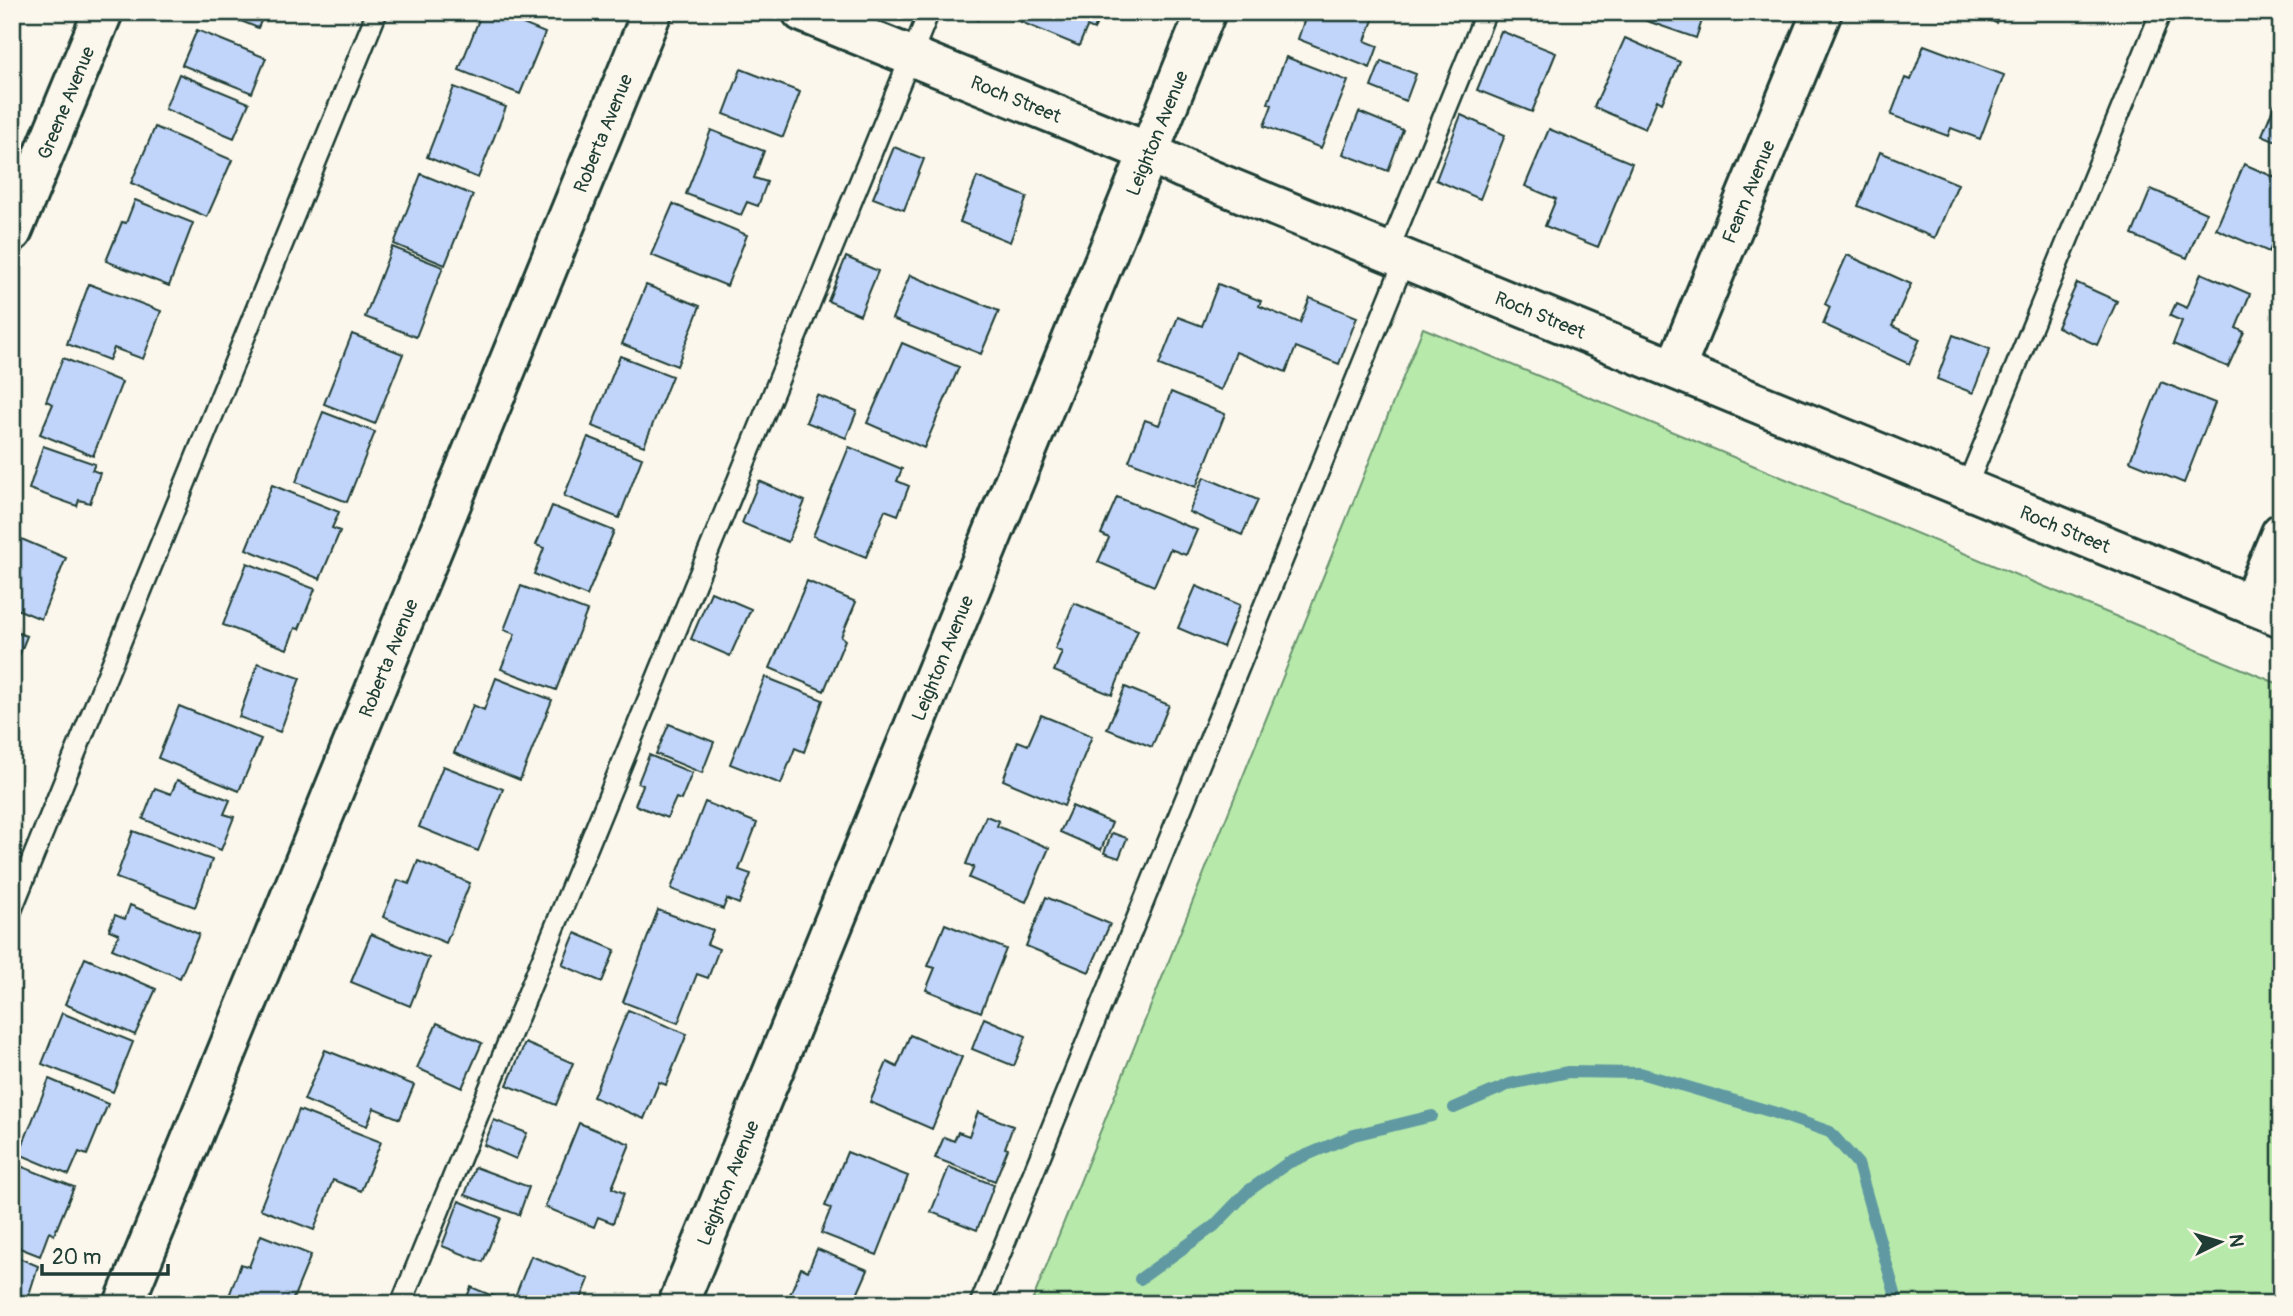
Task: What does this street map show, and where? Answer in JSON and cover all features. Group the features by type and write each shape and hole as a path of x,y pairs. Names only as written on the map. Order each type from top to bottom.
{"street":[{"name":"Greene Avenue","path":"12,232 103,12"},
{"name":"Roberta Avenue","path":"124,1304 652,12"},
{"name":"Roch Street","path":"802,12 2266,611"},
{"name":"Leighton Avenue","path":"678,1304 1206,12"},
{"name":"Fearn Avenue","path":"1675,369 1822,12"},
{"path":"2266,611 2281,533"}],"lane":[{"path":"12,909 377,12"},
{"path":"401,1304 929,12"},
{"path":"980,1304 1396,255 1486,12"},
{"path":"1966,488 2161,12"}],"green space":[{"path":"1423,328 2281,685 2281,1304 1031,1304"}],"building":[{"path":"219,12 265,12 258,28"},
{"path":"482,12 494,12 545,33 520,94 459,70"},
{"path":"958,12 981,12 978,20"},
{"path":"1025,12 1101,12 1094,30 1087,27 1079,46 1021,22"},
{"path":"1300,12 1376,12 1365,41 1378,46 1370,68 1298,39 1304,21 1298,19"},
{"path":"1621,12 1705,12 1696,38"},
{"path":"1970,12 2001,12 1996,23"},
{"path":"197,30 266,58 252,93 182,65"},
{"path":"1501,31 1556,53 1532,112 1477,90"},
{"path":"1625,38 1680,62 1662,103 1657,100 1645,129 1594,107"},
{"path":"1924,45 2004,75 1980,139 1951,128 1948,136 1891,115 1905,78 1911,80"},
{"path":"1286,57 1348,81 1321,148 1264,126 1272,105 1268,103"},
{"path":"1381,61 1416,74 1406,101 1371,87"},
{"path":"741,69 800,92 783,137 724,114"},
{"path":"179,74 249,103 234,138 165,109"},
{"path":"454,87 506,107 478,178 427,157"},
{"path":"2281,89 2281,143 2262,135"},
{"path":"1359,112 1403,130 1388,171 1343,154"},
{"path":"1461,115 1505,135 1480,199 1436,180"},
{"path":"155,127 232,160 207,217 131,183"},
{"path":"1549,129 1632,163 1598,247 1545,226 1556,199 1525,186"},
{"path":"711,130 764,151 754,178 767,182 758,206 747,202 741,215 686,194"},
{"path":"894,147 924,159 904,210 873,198"},
{"path":"1880,152 1958,184 1935,238 1858,206"},
{"path":"2244,164 2281,180 2281,234 2277,233 2269,252 2216,229"},
{"path":"421,174 473,195 445,265 394,244"},
{"path":"977,177 1027,197 1010,242 960,222"},
{"path":"2151,189 2206,213 2187,258 2132,235"},
{"path":"135,200 193,223 169,286 106,261 122,222 126,223"},
{"path":"673,204 747,235 727,286 651,255"},
{"path":"392,247 443,267 416,337 365,317"},
{"path":"1847,255 1911,284 1892,326 1920,339 1909,364 1823,324 1830,307 1825,304"},
{"path":"846,257 878,271 860,315 828,301"},
{"path":"2201,273 2250,294 2236,328 2244,332 2228,367 2173,344 2182,321 2170,316 2176,303 2187,308"},
{"path":"910,275 999,311 981,354 892,319"},
{"path":"2077,283 2117,301 2097,345 2057,327"},
{"path":"89,284 161,311 143,359 114,348 109,360 67,344"},
{"path":"1218,284 1261,301 1259,306 1300,323 1310,298 1357,317 1339,364 1296,347 1286,372 1236,352 1221,390 1159,365 1178,317 1202,326"},
{"path":"646,285 700,306 677,366 622,344"},
{"path":"352,334 403,354 375,424 324,404"},
{"path":"1953,335 1990,349 1973,393 1937,379"},
{"path":"902,343 959,367 924,448 867,423"},
{"path":"620,356 672,376 644,446 592,426"},
{"path":"63,358 122,382 93,456 40,434 53,404 46,401"},
{"path":"2161,382 2215,403 2184,483 2130,461"},
{"path":"1171,392 1225,414 1196,487 1129,461 1145,420 1159,425"},
{"path":"817,395 857,411 846,438 806,422"},
{"path":"323,412 375,432 347,502 296,482"},
{"path":"588,437 642,458 619,518 564,496"},
{"path":"43,446 95,464 92,470 100,473 90,503 79,500 77,506 29,489"},
{"path":"849,447 902,469 897,481 909,486 898,515 885,510 866,557 813,536"},
{"path":"1204,477 1258,500 1242,535 1189,512"},
{"path":"759,481 805,501 788,542 742,523"},
{"path":"272,485 339,512 332,528 340,531 320,579 246,549"},
{"path":"1117,497 1197,530 1186,555 1170,549 1154,586 1098,562 1109,538 1101,534"},
{"path":"552,506 614,531 587,596 534,574 544,548 536,545"},
{"path":"12,535 66,558 41,619 12,607"},
{"path":"247,563 315,589 299,629 295,628 287,649 223,625"},
{"path":"807,581 856,602 841,637 845,640 824,691 770,668"},
{"path":"521,586 587,611 556,690 501,669 515,634 504,630"},
{"path":"1196,586 1240,605 1223,647 1178,628"},
{"path":"711,592 751,609 730,656 691,639"},
{"path":"1074,603 1138,630 1112,695 1054,671 1062,652 1055,649"},
{"path":"12,631 27,636 12,673"},
{"path":"258,663 300,678 280,732 239,717"},
{"path":"765,677 823,700 804,752 795,748 781,784 730,764"},
{"path":"496,678 552,700 520,780 454,753 473,705 484,710"},
{"path":"1125,687 1169,705 1152,747 1107,729"},
{"path":"179,706 261,739 239,791 158,758"},
{"path":"1041,715 1092,736 1064,806 1003,780 1018,741 1028,745"},
{"path":"669,724 714,742 702,773 656,754"},
{"path":"649,755 692,773 681,800 676,798 667,818 635,805 643,785 638,783"},
{"path":"443,766 503,789 478,851 419,827"},
{"path":"177,780 230,800 224,814 234,817 221,850 143,819 155,788 171,794"},
{"path":"705,802 757,823 739,870 751,874 739,904 727,899 723,909 671,889"},
{"path":"1072,806 1112,823 1101,850 1060,832"},
{"path":"986,816 999,821 997,826 1049,848 1026,902 969,878 974,867 966,864"},
{"path":"133,831 212,860 195,907 116,878"},
{"path":"1112,833 1127,838 1119,858 1104,853"},
{"path":"418,861 470,883 446,943 383,917 398,880 409,884"},
{"path":"1046,897 1110,924 1089,972 1026,946"},
{"path":"130,905 199,934 180,978 112,949 119,934 109,930 115,915 125,919"},
{"path":"658,910 713,930 707,944 719,949 708,978 697,974 678,1023 623,1002"},
{"path":"945,924 1006,949 981,1012 926,990 935,968 928,966"},
{"path":"575,933 615,950 602,982 562,965"},
{"path":"371,934 429,958 410,1006 351,982"},
{"path":"85,958 156,989 135,1035 65,1004"},
{"path":"628,1010 687,1034 666,1085 659,1082 644,1119 593,1097"},
{"path":"62,1013 133,1042 113,1092 42,1064"},
{"path":"984,1018 1026,1036 1014,1066 972,1049"},
{"path":"437,1023 482,1043 462,1088 417,1068"},
{"path":"910,1035 962,1057 932,1129 870,1102 887,1062 897,1067"},
{"path":"525,1043 573,1063 556,1105 507,1085"},
{"path":"325,1050 414,1085 400,1119 374,1108 367,1126 304,1100"},
{"path":"49,1079 108,1104 87,1155 79,1152 69,1175 19,1154"},
{"path":"299,1110 381,1142 361,1191 333,1180 314,1230 260,1209"},
{"path":"978,1112 1013,1126 1005,1148 1008,1149 995,1181 935,1158 944,1137 954,1141 958,1132 969,1136"},
{"path":"494,1120 527,1133 516,1159 484,1145"},
{"path":"579,1123 630,1144 612,1188 624,1193 613,1223 598,1217 594,1227 545,1207"},
{"path":"847,1152 908,1176 877,1255 821,1233 831,1208 825,1206"},
{"path":"15,1164 74,1187 54,1235 49,1232 40,1256 12,1245 12,1171"},
{"path":"475,1167 529,1187 519,1215 465,1195"},
{"path":"949,1167 994,1185 977,1230 931,1212"},
{"path":"459,1201 501,1218 483,1262 442,1246"},
{"path":"261,1235 311,1255 291,1304 226,1304 241,1264 249,1267"},
{"path":"817,1249 868,1270 853,1304 786,1304 801,1268 808,1271"},
{"path":"12,1255 38,1266 26,1304 12,1304"},
{"path":"531,1256 589,1279 579,1304 512,1304"},
{"path":"471,1287 512,1304 464,1304"}],"waterway":[{"path":"1454,1108 1510,1084 1568,1072 1640,1073 1776,1113 1830,1132 1858,1164 1898,1304"},
{"path":"1140,1279 1214,1226 1248,1191 1288,1163 1354,1135 1432,1116"}]}
